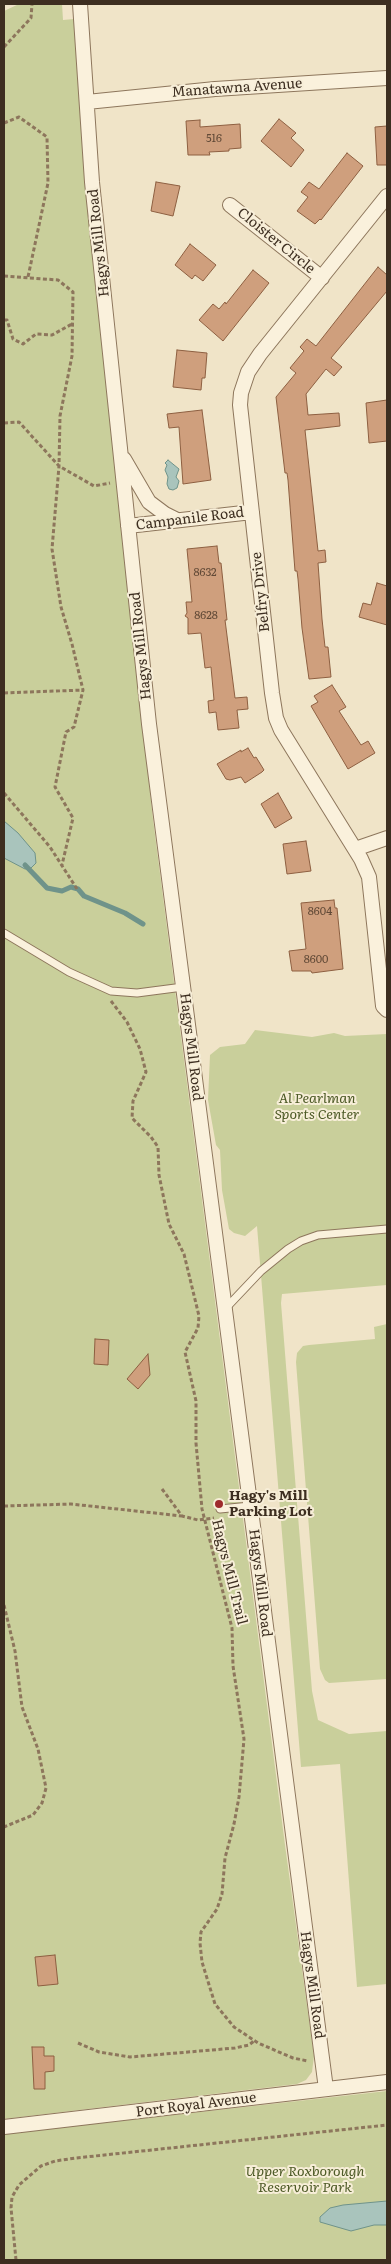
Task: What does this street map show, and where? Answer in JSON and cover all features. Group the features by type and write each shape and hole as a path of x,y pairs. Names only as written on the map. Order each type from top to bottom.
{"street":[{"name":"Hagys Mill Road","path":"80,4 92,182 152,753 326,2089"},
{"name":"Manatawna Avenue","path":"87,102 215,89 387,78"},
{"name":"Belfry Drive","path":"387,196 260,354 244,383 240,405 276,718 281,730 365,868 371,887 384,1006 387,1010"},
{"name":"Cloister Circle","path":"230,205 322,278"},
{"path":"122,456 149,502 165,514 178,520"},
{"name":"Campanile Road","path":"128,526 252,512"},
{"path":"355,849 387,838"},
{"name":"Port Royal Avenue","path":"4,2127 387,2082"}],"lane":[{"path":"4,933 69,972 111,991 137,993 183,987"},
{"path":"225,1310 261,1271 301,1241 318,1235 387,1229"},
{"path":"220,1513 250,1506"}],"path":[{"path":"4,47 31,18 32,4"},
{"path":"4,123 19,118 47,137 48,183 28,277"},
{"path":"4,276 58,280 73,292 72,356 60,416 59,466 52,549 55,578 83,690 74,727 66,732 55,787 73,818 62,865"},
{"path":"4,320 7,320 12,339 24,344 36,334 52,334 73,324"},
{"path":"4,422 18,422 59,466 94,486 124,480"},
{"path":"4,693 83,690"},
{"path":"4,793 50,847 77,889"},
{"name":"Hagys Mill Trail","path":"100,987 127,1022 140,1050 146,1072 133,1101 132,1118 158,1147 159,1175 169,1224 184,1254 199,1316 198,1328 185,1352 196,1401 196,1443 204,1519 232,1628 233,1666 244,1739 239,1797 234,1824 224,1858 222,1894 217,1909 202,1932 200,1943 208,1988 215,2004 234,2027 254,2041 293,2058 310,2061 322,2060"},
{"path":"162,1489 182,1516"},
{"path":"4,1506 71,1504 182,1516 198,1520 220,1513"},
{"path":"4,1605 15,1651 22,1707 38,1749 46,1788 42,1803 33,1815 4,1827"},
{"path":"78,2043 108,2054 140,2057 236,2048 249,2045 254,2041"},
{"path":"16,2260 11,2208 12,2197 19,2185 41,2166 55,2161 76,2158 387,2125"}],"green space":[{"path":"19,4 62,4 63,20 74,19 84,169 153,819 285,1845 314,2056 312,2072 306,2080 297,2084 4,2119 4,11"},
{"name":"Al Pearlman Sports Center","path":"255,1030 312,1037 334,1033 345,1036 387,1034 387,1285 282,1294 281,1303 312,1691 318,1720 349,1734 387,1731 387,1984 357,1987 340,1764 301,1767 257,1226 245,1236 234,1233 229,1229 222,1190 220,1150 216,1145 208,1100 210,1055 220,1047 245,1044"},
{"path":"387,1324 387,1679 329,1683 325,1680 320,1669 296,1362 297,1353 303,1346 375,1339 374,1327"},
{"name":"Upper Roxborough Reservoir Park","path":"387,2091 387,2260 4,2260 4,2134"}],"water":[{"path":"168,460 179,469 176,477 179,481 177,488 173,490 169,489 167,484 168,477 165,470 167,465 165,463"},
{"path":"4,821 18,833 35,853 36,863 31,868 25,869 4,858"},
{"path":"387,2201 387,2225 374,2225 351,2231 320,2222 320,2217 330,2208"}],"building":[{"path":"279,119 296,133 291,138 304,150 291,167 261,141"},
{"path":"200,120 200,127 240,124 241,148 209,152 210,155 188,155 186,121"},
{"path":"387,126 387,165 377,165 375,127"},
{"path":"347,153 363,166 321,220 315,224 297,211 308,197 301,192 309,182 319,189"},
{"path":"156,182 180,186 173,216 151,211"},
{"path":"190,244 216,265 203,281 195,275 192,279 175,265"},
{"path":"378,267 387,275 387,291 331,358 342,367 334,376 326,369 306,394 308,415 339,413 340,426 305,430 318,551 325,550 326,562 318,563 325,647 328,647 331,677 309,679 297,571 295,571 288,480 287,473 285,473 276,397 296,373 290,368 304,351 300,347 307,339 316,346"},
{"path":"253,270 269,283 223,341 199,320 213,304 219,309 225,302 226,304"},
{"path":"177,350 207,353 205,378 202,378 201,390 173,387"},
{"path":"387,400 387,441 369,443 366,403"},
{"path":"202,410 211,480 183,484 179,427 169,428 167,414"},
{"path":"217,546 219,563 221,563 227,620 225,620 235,698 247,697 248,709 237,710 239,728 218,730 216,712 209,713 208,701 214,700 211,667 205,668 201,633 188,634 188,618 185,616 187,613 186,602 192,602 187,549"},
{"path":"377,583 387,586 387,625 359,617 363,603 371,605"},
{"path":"332,685 346,707 339,711 361,745 368,741 375,753 348,769 311,706 318,702 314,696"},
{"path":"248,748 264,770 245,783 241,777 230,780 226,779 217,764"},
{"path":"278,793 292,818 275,828 261,804"},
{"path":"306,841 311,871 287,874 283,844"},
{"path":"334,900 335,908 337,908 343,969 312,973 311,971 292,971 289,951 306,949 301,903"},
{"path":"95,1339 109,1340 108,1365 94,1364"},
{"path":"148,1354 150,1375 138,1389 127,1379"},
{"path":"55,1955 58,1984 38,1986 35,1957"},
{"path":"32,2047 44,2047 44,2056 54,2056 54,2071 45,2072 45,2089 34,2089"}],"waterway":[{"path":"25,865 47,888 62,891 71,887 78,889 84,896 125,913 143,924"}],"place":[{"name":"Hagy's Mill Parking Lot","path":"219,1504"}]}
